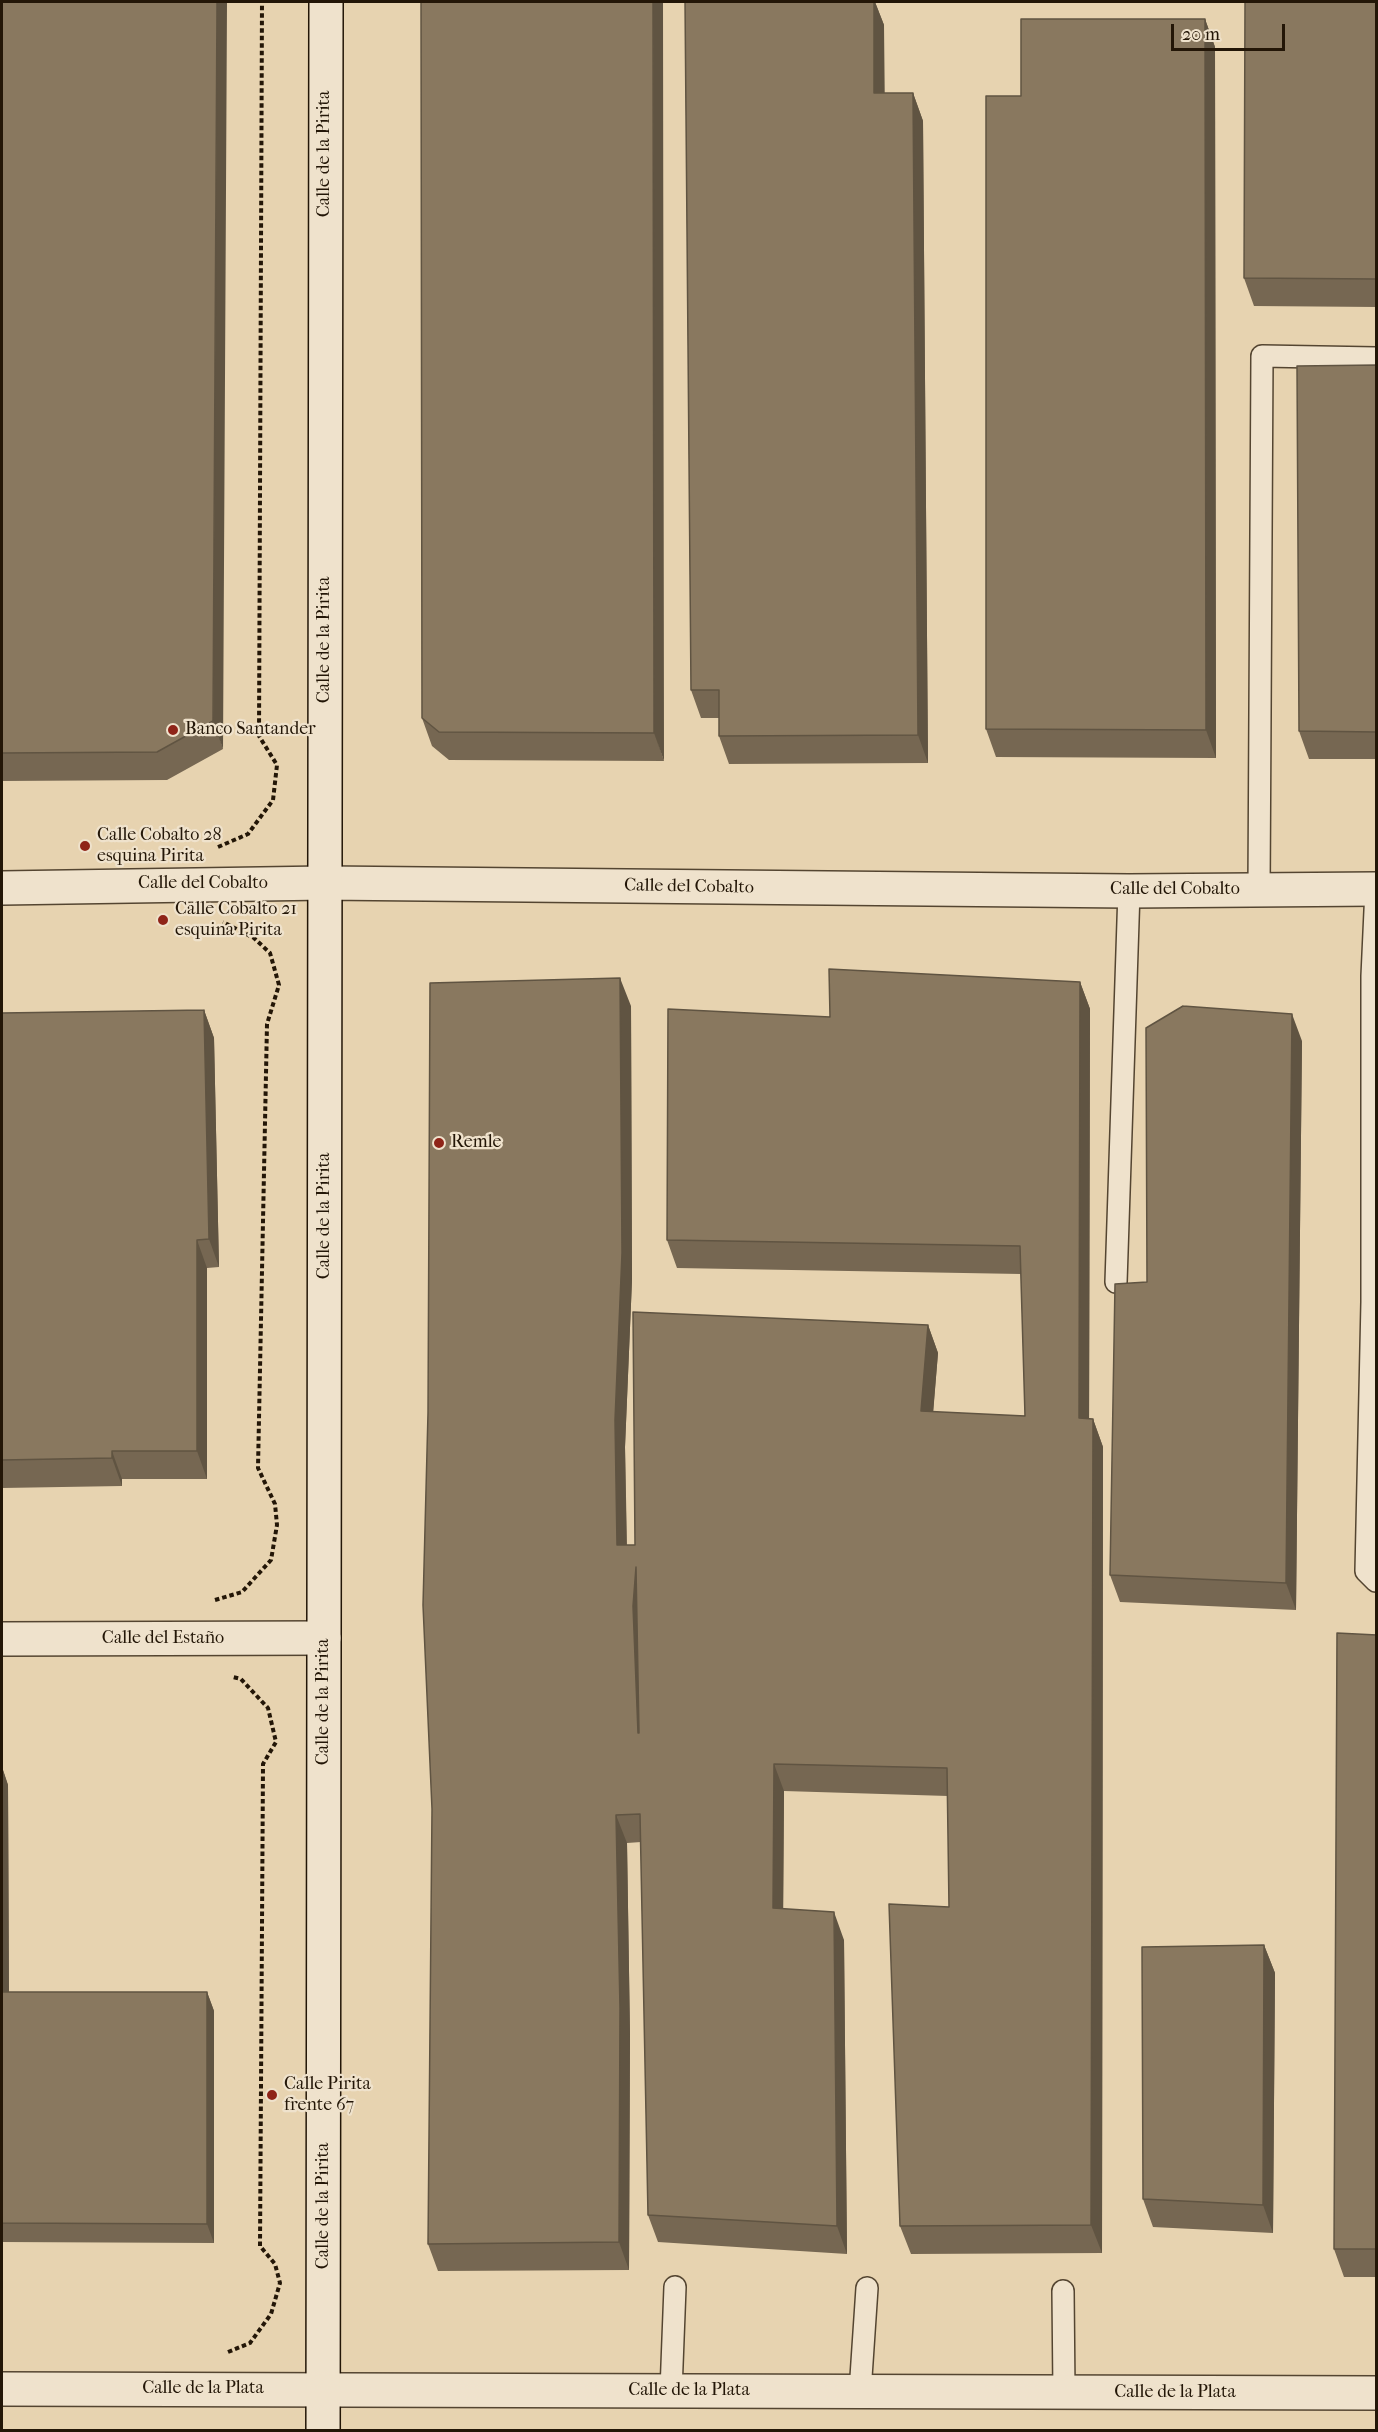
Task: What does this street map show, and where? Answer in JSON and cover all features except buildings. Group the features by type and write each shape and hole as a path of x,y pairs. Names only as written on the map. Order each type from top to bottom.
{"street":[{"name":"Calle de la Pirita","path":"323,2430 326,2"},
{"name":"Calle del Cobalto","path":"2,888 325,883 1129,891 1376,889"},
{"name":"Calle del Estaño","path":"2,1640 324,1638"},
{"name":"Calle de la Plata","path":"2,2389 1377,2393"}],"lane":[{"path":"1259,890 1262,356 1377,358"},
{"path":"1376,889 1372,976 1372,1302 1366,1571 1377,1581"},
{"path":"1116,1282 1129,891"},
{"path":"671,2391 675,2287"},
{"path":"860,2392 867,2289"},
{"path":"1063,2291 1064,2392"}],"path":[{"path":"212,849 248,834 273,800 277,765 259,736 262,2"},
{"path":"205,1603 242,1592 271,1560 277,1525 275,1504 258,1468 267,1024 279,985 270,953 254,938 222,922"},
{"path":"223,2355 249,2343 271,2314 280,2283 275,2264 260,2246 263,1764 276,1742 268,1708 241,1679 231,1676"}],"place":[{"name":"Banco Santander","path":"173,730"},
{"name":"Calle Cobalto 28 esquina Pirita","path":"85,846"},
{"name":"Calle Cobalto 21 esquina Pirita","path":"163,920"},
{"name":"Remle","path":"439,1143"},
{"name":"Calle Pirita frente 67","path":"272,2095"}]}
